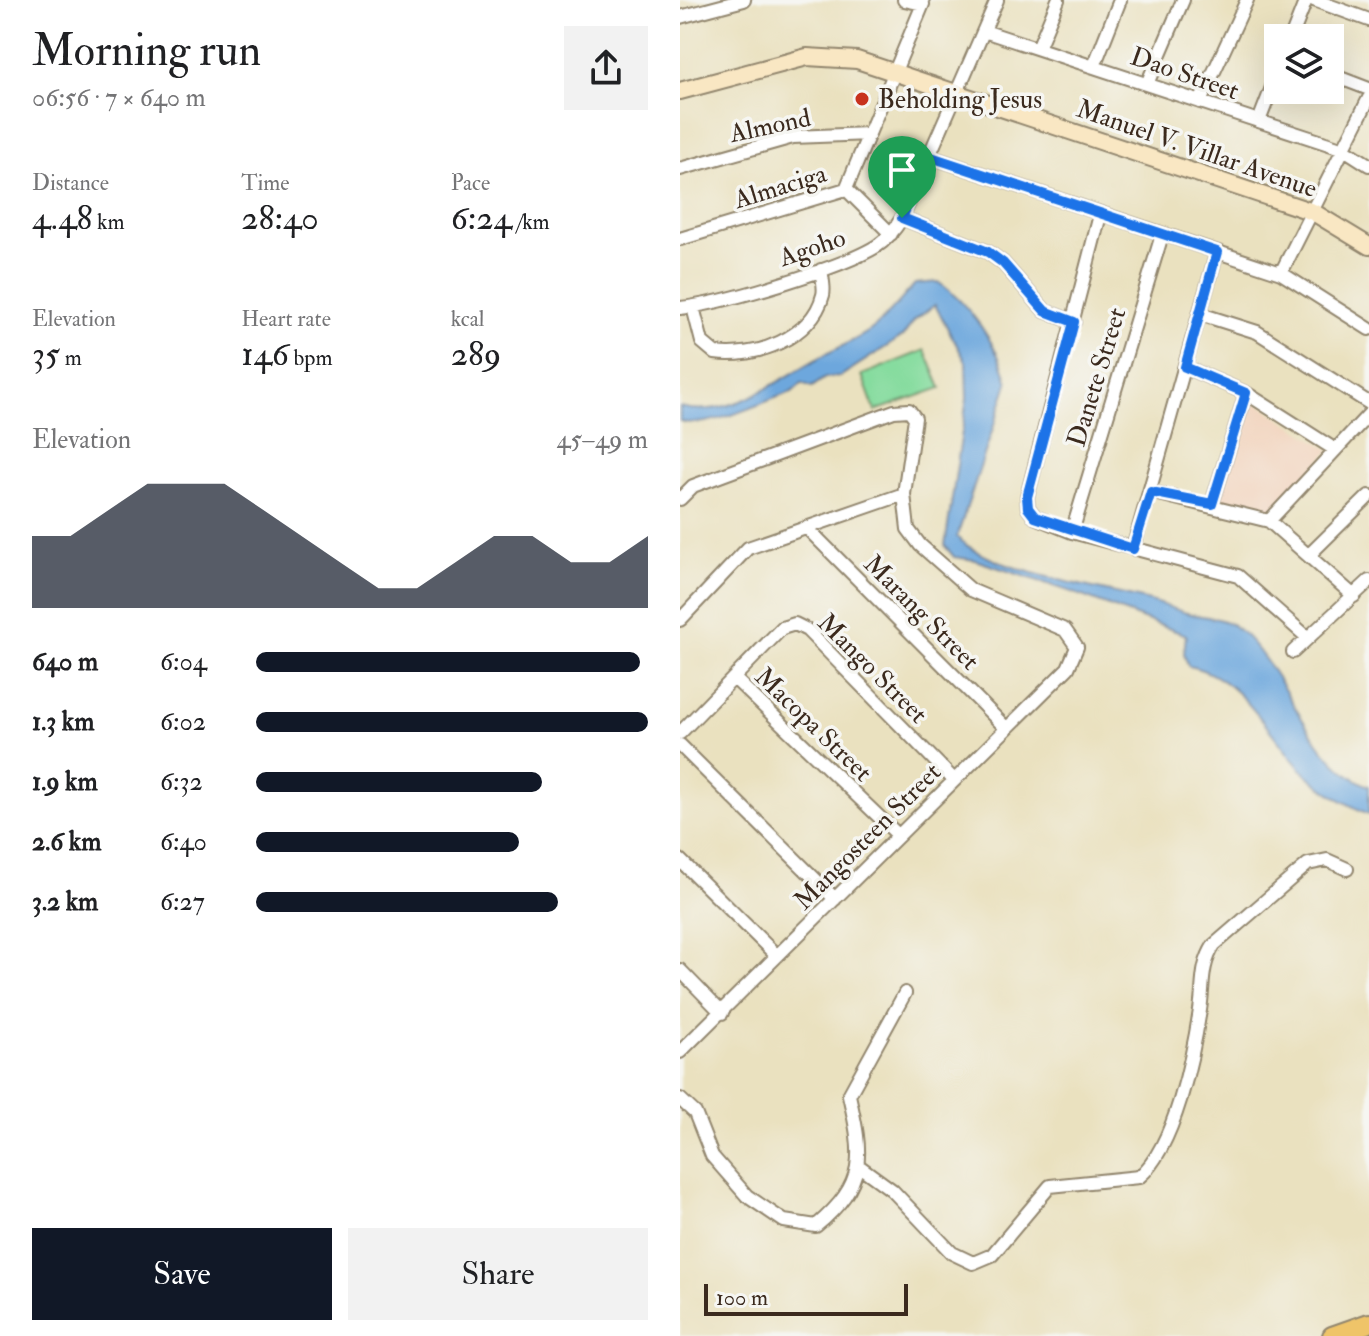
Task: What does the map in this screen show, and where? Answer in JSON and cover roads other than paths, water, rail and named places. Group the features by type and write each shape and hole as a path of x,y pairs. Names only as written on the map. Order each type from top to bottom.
{"main road":[{"path":"1332,1336 1369,1323"}],"street":[{"path":"680,17 702,5 744,0"},
{"path":"891,234 846,189 922,2 904,0"},
{"name":"Agoho","path":"686,307 821,270 876,246 891,234 902,218 997,0"},
{"path":"1038,48 1058,0"},
{"path":"1094,66 1120,0"},
{"path":"1147,84 1183,0"},
{"path":"1200,102 1247,0"},
{"path":"1297,24 1306,0"},
{"path":"1314,0 1369,20"},
{"name":"Dao Street","path":"984,31 1344,149 1369,165"},
{"name":"Manuel V. Villar Avenue","path":"680,91 807,57 857,60 1313,212 1369,246"},
{"path":"1344,79 1369,89"},
{"path":"1281,273 1369,98"},
{"path":"1259,121 1266,104"},
{"name":"Almond","path":"680,169 793,137 869,134"},
{"path":"928,156 1281,273 1369,329"},
{"name":"Almaciga","path":"680,239 846,189"},
{"path":"1100,215 1027,497 1028,508 1035,517 1072,532 1238,576 1307,637"},
{"path":"902,218 988,252 1003,263 1045,311 1074,322"},
{"name":"Danete Street","path":"1072,532 1162,235"},
{"path":"1133,549 1217,252"},
{"path":"686,307 702,342 715,353 754,350 793,337 805,325 824,294 821,270"},
{"path":"1200,314 1257,332 1369,403"},
{"path":"1185,367 1246,393 1334,449"},
{"path":"1212,504 1246,393"},
{"path":"680,499 693,486 894,411 909,410 915,418 904,494 748,548 680,620"},
{"path":"1269,521 1369,414"},
{"path":"680,480 693,486"},
{"path":"1151,492 1212,504 1269,521 1354,596"},
{"name":"Mangosteen Street","path":"680,1052 1068,668 1077,647 1065,630 971,590 954,577 908,529 904,494"},
{"path":"1309,555 1369,496"},
{"name":"Marang Street","path":"807,528 1006,728"},
{"path":"1293,652 1369,581"},
{"name":"Mango Street","path":"734,678 782,628 795,624 807,630 954,780"},
{"path":"680,733 734,678"},
{"name":"Macopa Street","path":"734,678 898,835"},
{"path":"680,745 835,899"},
{"path":"680,860 777,956"},
{"path":"859,1166 892,1190 952,1253 973,1263 992,1255 1050,1186 1139,1177 1157,1157 1184,1083 1200,1009 1204,961 1209,953 1308,864 1327,860 1347,869"},
{"path":"680,970 722,1013"},
{"path":"680,1099 695,1113 712,1156 725,1176 747,1196 784,1221 816,1226 842,1204 859,1166 859,1140 849,1095 905,993"}],"water":[{"path":"938,282 961,302 981,327 998,355 1008,383 957,537 972,549 1018,569 1151,601 1219,620 1238,629 1271,667 1314,737 1330,757 1348,774 1369,786 1369,814 1333,795 1308,776 1238,693 1207,672 1188,666 1184,654 1186,635 1069,591 975,560 954,557 945,546 967,398 966,362 935,305 915,320 903,336 841,376 825,378 812,387 802,383 792,392 720,419 692,423 680,421 680,407 698,410 716,408 752,396 872,329 915,284"}],"place":[{"name":"Beholding Jesus","path":"862,99"}]}
